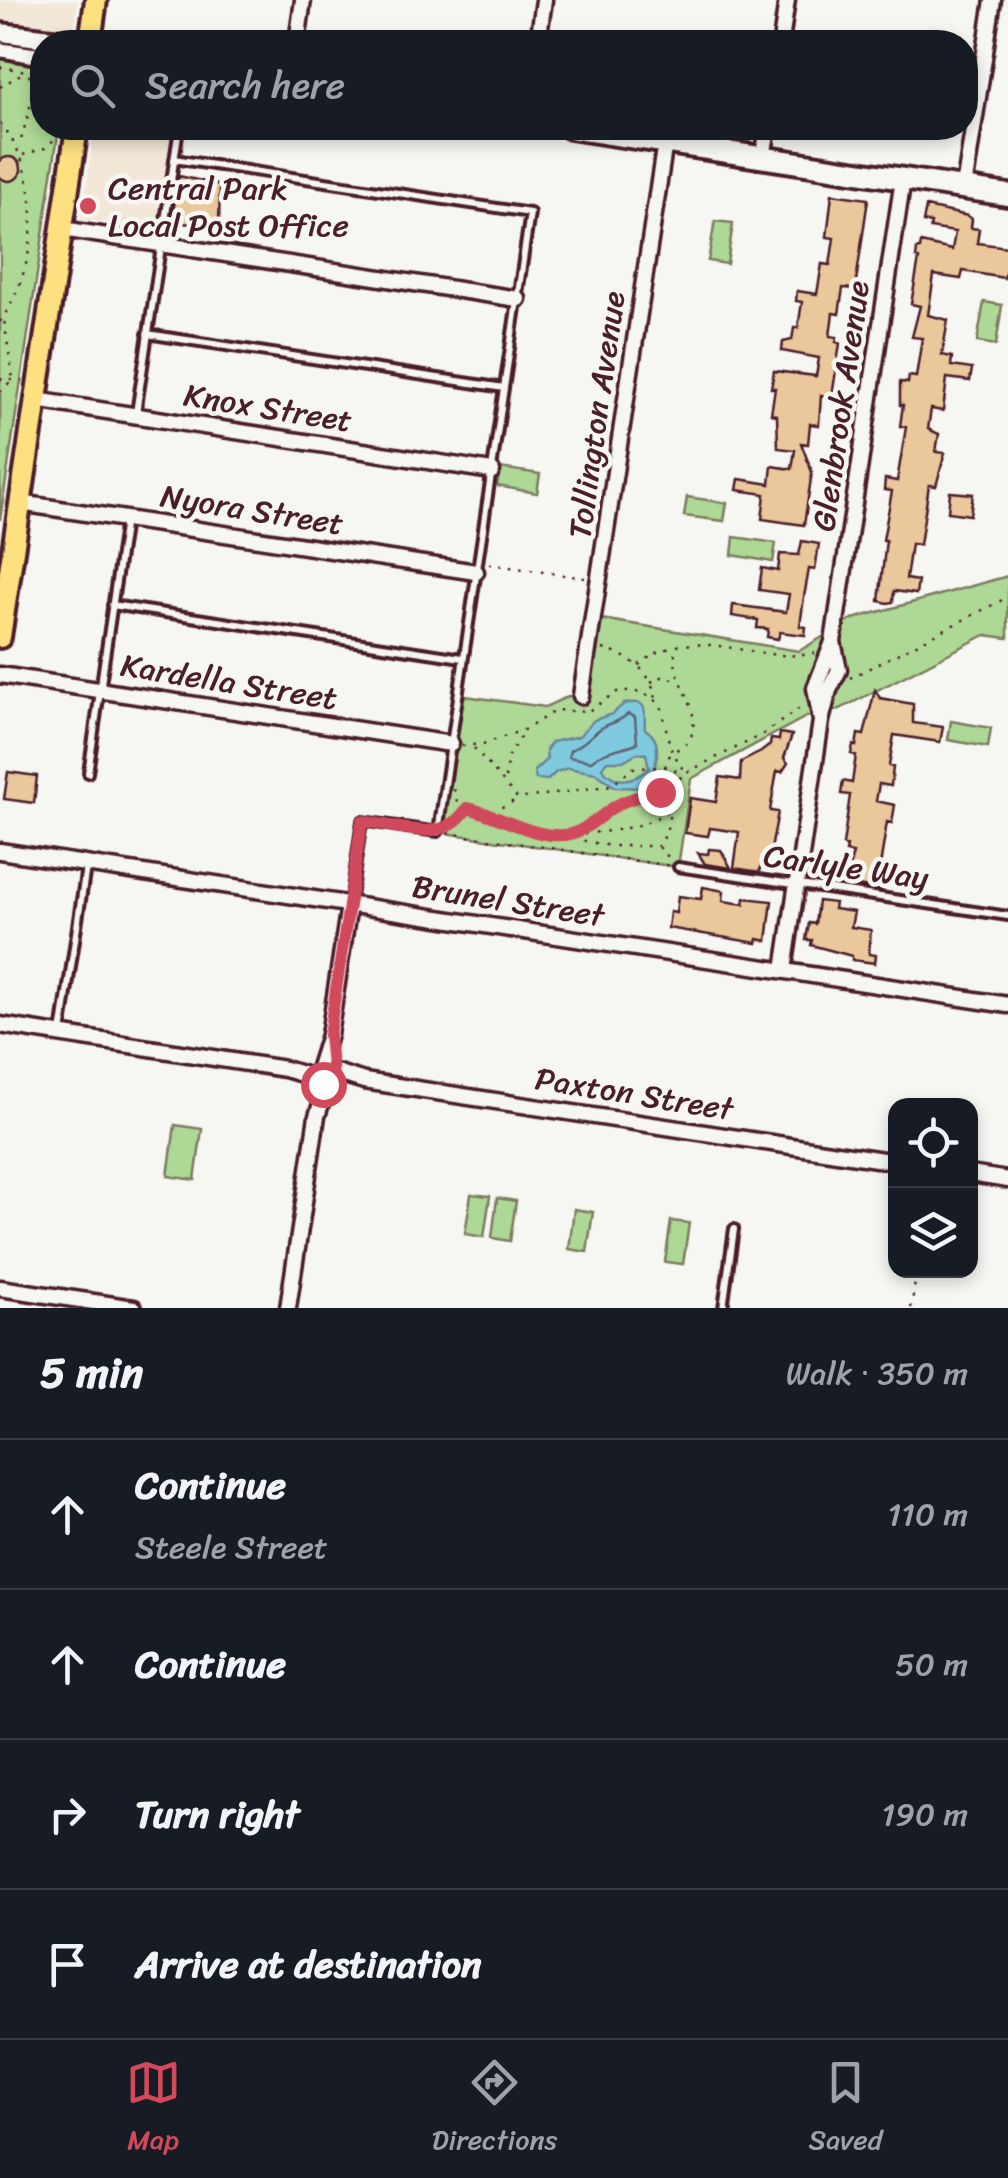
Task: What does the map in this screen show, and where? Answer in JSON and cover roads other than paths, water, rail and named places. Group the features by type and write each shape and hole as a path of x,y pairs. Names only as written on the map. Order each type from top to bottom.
{"main road":[{"path":"92,30 96,0"},
{"path":"0,34 30,38"},
{"path":"0,46 30,52"},
{"path":"0,638 62,229 67,140"},
{"path":"651,140 1008,195"}],"street":[{"path":"299,30 304,0"},
{"path":"540,30 544,0"},
{"path":"783,30 787,0"},
{"path":"978,94 992,0"},
{"path":"764,157 766,140"},
{"path":"964,188 971,140"},
{"name":"Tollington Avenue","path":"581,696 665,142"},
{"name":"Glenbrook Avenue","path":"784,970 821,722 815,688 834,642 903,179"},
{"path":"62,229 518,299"},
{"name":"Knox Street","path":"37,391 136,416 492,471"},
{"name":"Nyora Street","path":"20,503 477,567"},
{"name":"Kardella Street","path":"0,675 451,744"},
{"name":"Brunel Street","path":"0,851 1008,1005"},
{"path":"288,1308 350,905"},
{"name":"Paxton Street","path":"0,1025 888,1161"},
{"path":"978,1175 1008,1180"},
{"path":"0,1288 134,1308"}],"lane":[{"path":"136,416 176,140"},
{"path":"174,160 530,214 438,832 362,821 350,905"},
{"path":"147,334 504,388"},
{"path":"88,773 126,519"},
{"path":"112,605 462,658"},
{"path":"60,1034 87,865"},
{"name":"Carlyle Way","path":"678,867 1008,916"},
{"path":"723,1308 734,1229"}],"water":[{"path":"639,703 644,709 645,729 656,741 657,749 655,766 645,788 615,787 596,773 568,768 548,780 536,779 534,771 547,759 546,750 552,742 579,736 594,720 612,714 624,704","holes":["646,754 649,768 631,779 613,777 602,768 607,761"]}],"tram line":[{"path":"0,42 30,46"}],"place":[{"name":"Central Park Local Post Office","path":"88,206"}]}
